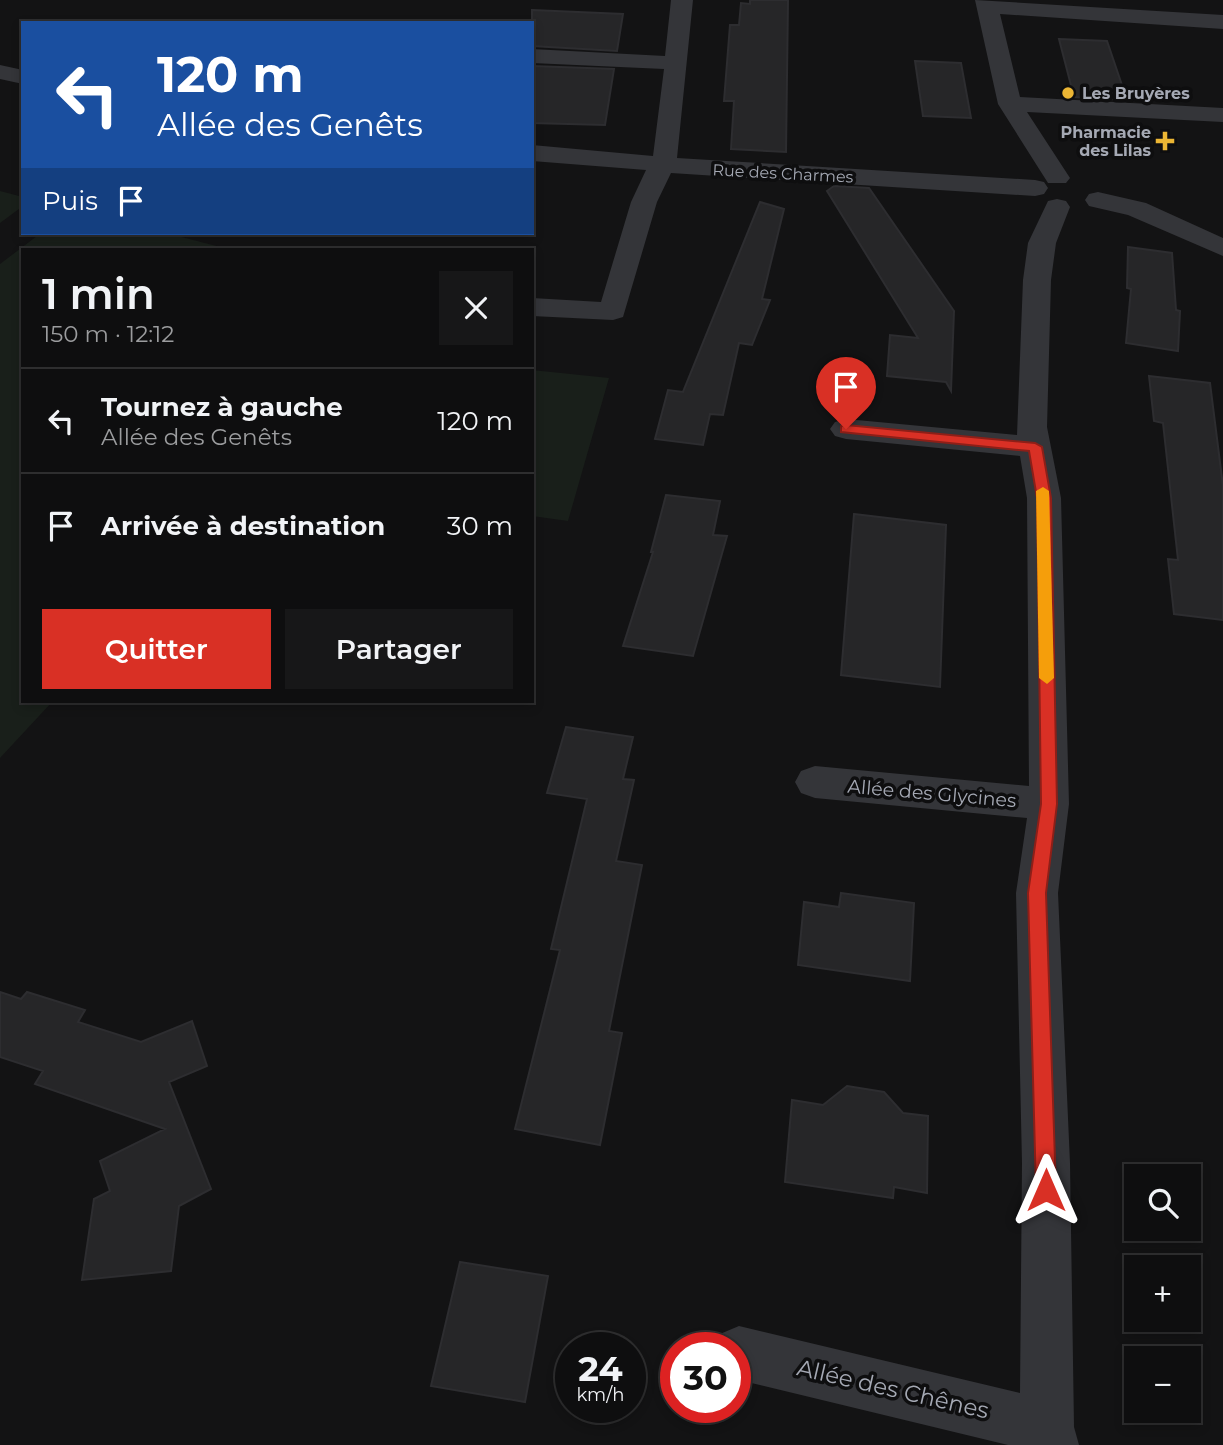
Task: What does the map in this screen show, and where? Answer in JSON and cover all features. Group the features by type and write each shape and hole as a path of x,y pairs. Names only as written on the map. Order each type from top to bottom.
{"street":[{"path":"534,307 613,311 644,202 667,153 682,0"},
{"path":"1049,1436 1046,1163 1037,893 1049,804 1044,498 1031,426 1037,280 1050,191 1010,104 987,4 1223,22"},
{"path":"534,56 676,63"},
{"path":"0,72 21,77"},
{"path":"1010,104 1223,115"},
{"name":"Rue des Charmes","path":"534,152 663,165 1050,191 1083,209 1098,200 1137,209 1223,248"},
{"path":"846,429 1035,447"},
{"name":"Allée des Glycines","path":"815,782 1049,804"},
{"name":"Allée des Chênes","path":"751,1356 1049,1436"}],"shaded area":[{"path":"0,191 21,196 21,207 0,223"},
{"path":"38,235 174,235 224,248 21,248"},
{"path":"21,248 21,703 51,703 0,758 0,264"},
{"path":"534,370 609,378 568,521 534,516"}],"building":[{"path":"750,0 788,0 786,152 731,149 734,101 724,101 730,25 739,25 741,3 750,4"},
{"path":"532,10 623,14 617,51 534,46"},
{"path":"1059,39 1107,41 1127,100 1074,97"},
{"path":"915,61 961,63 971,118 923,116"},
{"path":"534,66 614,69 605,125 534,123"},
{"path":"834,186 869,188 954,311 951,391 946,382 887,376 890,335 918,338 827,191"},
{"path":"760,202 784,209 762,299 770,300 752,345 739,343 723,415 710,414 703,445 655,439 668,390 683,392"},
{"path":"1128,247 1172,253 1176,310 1180,311 1178,351 1126,343 1131,289 1127,288"},
{"path":"1149,376 1210,383 1223,486 1223,620 1174,614 1168,559 1178,560 1163,423 1154,421"},
{"path":"666,495 720,501 713,535 727,536 693,656 623,646 653,552"},
{"path":"854,514 946,525 940,687 841,675"},
{"path":"566,727 633,737 623,779 634,780 616,861 642,865 609,1031 622,1033 600,1145 515,1129 560,950 551,949 587,799 547,793"},
{"path":"841,893 914,903 910,981 798,965 804,902 839,907"},
{"path":"0,992 21,999 27,992 85,1010 78,1022 141,1042 192,1021 207,1066 169,1082 211,1189 179,1206 171,1271 82,1280 94,1199 110,1191 100,1161 165,1129 35,1084 43,1071 0,1057"},
{"path":"847,1086 884,1092 903,1113 928,1116 927,1193 894,1187 893,1198 785,1182 792,1100 823,1105"},
{"path":"460,1262 548,1276 525,1402 431,1386"}],"slow traffic":[{"path":"1043,491 1047,678"}],"place":[{"name":"Les Bruyères","path":"1068,93"},
{"name":"Pharmacie des Lilas","path":"1165,141"}],"route":[{"path":"846,429 1035,447 1044,498 1049,804 1037,893 1046,1190"}]}
